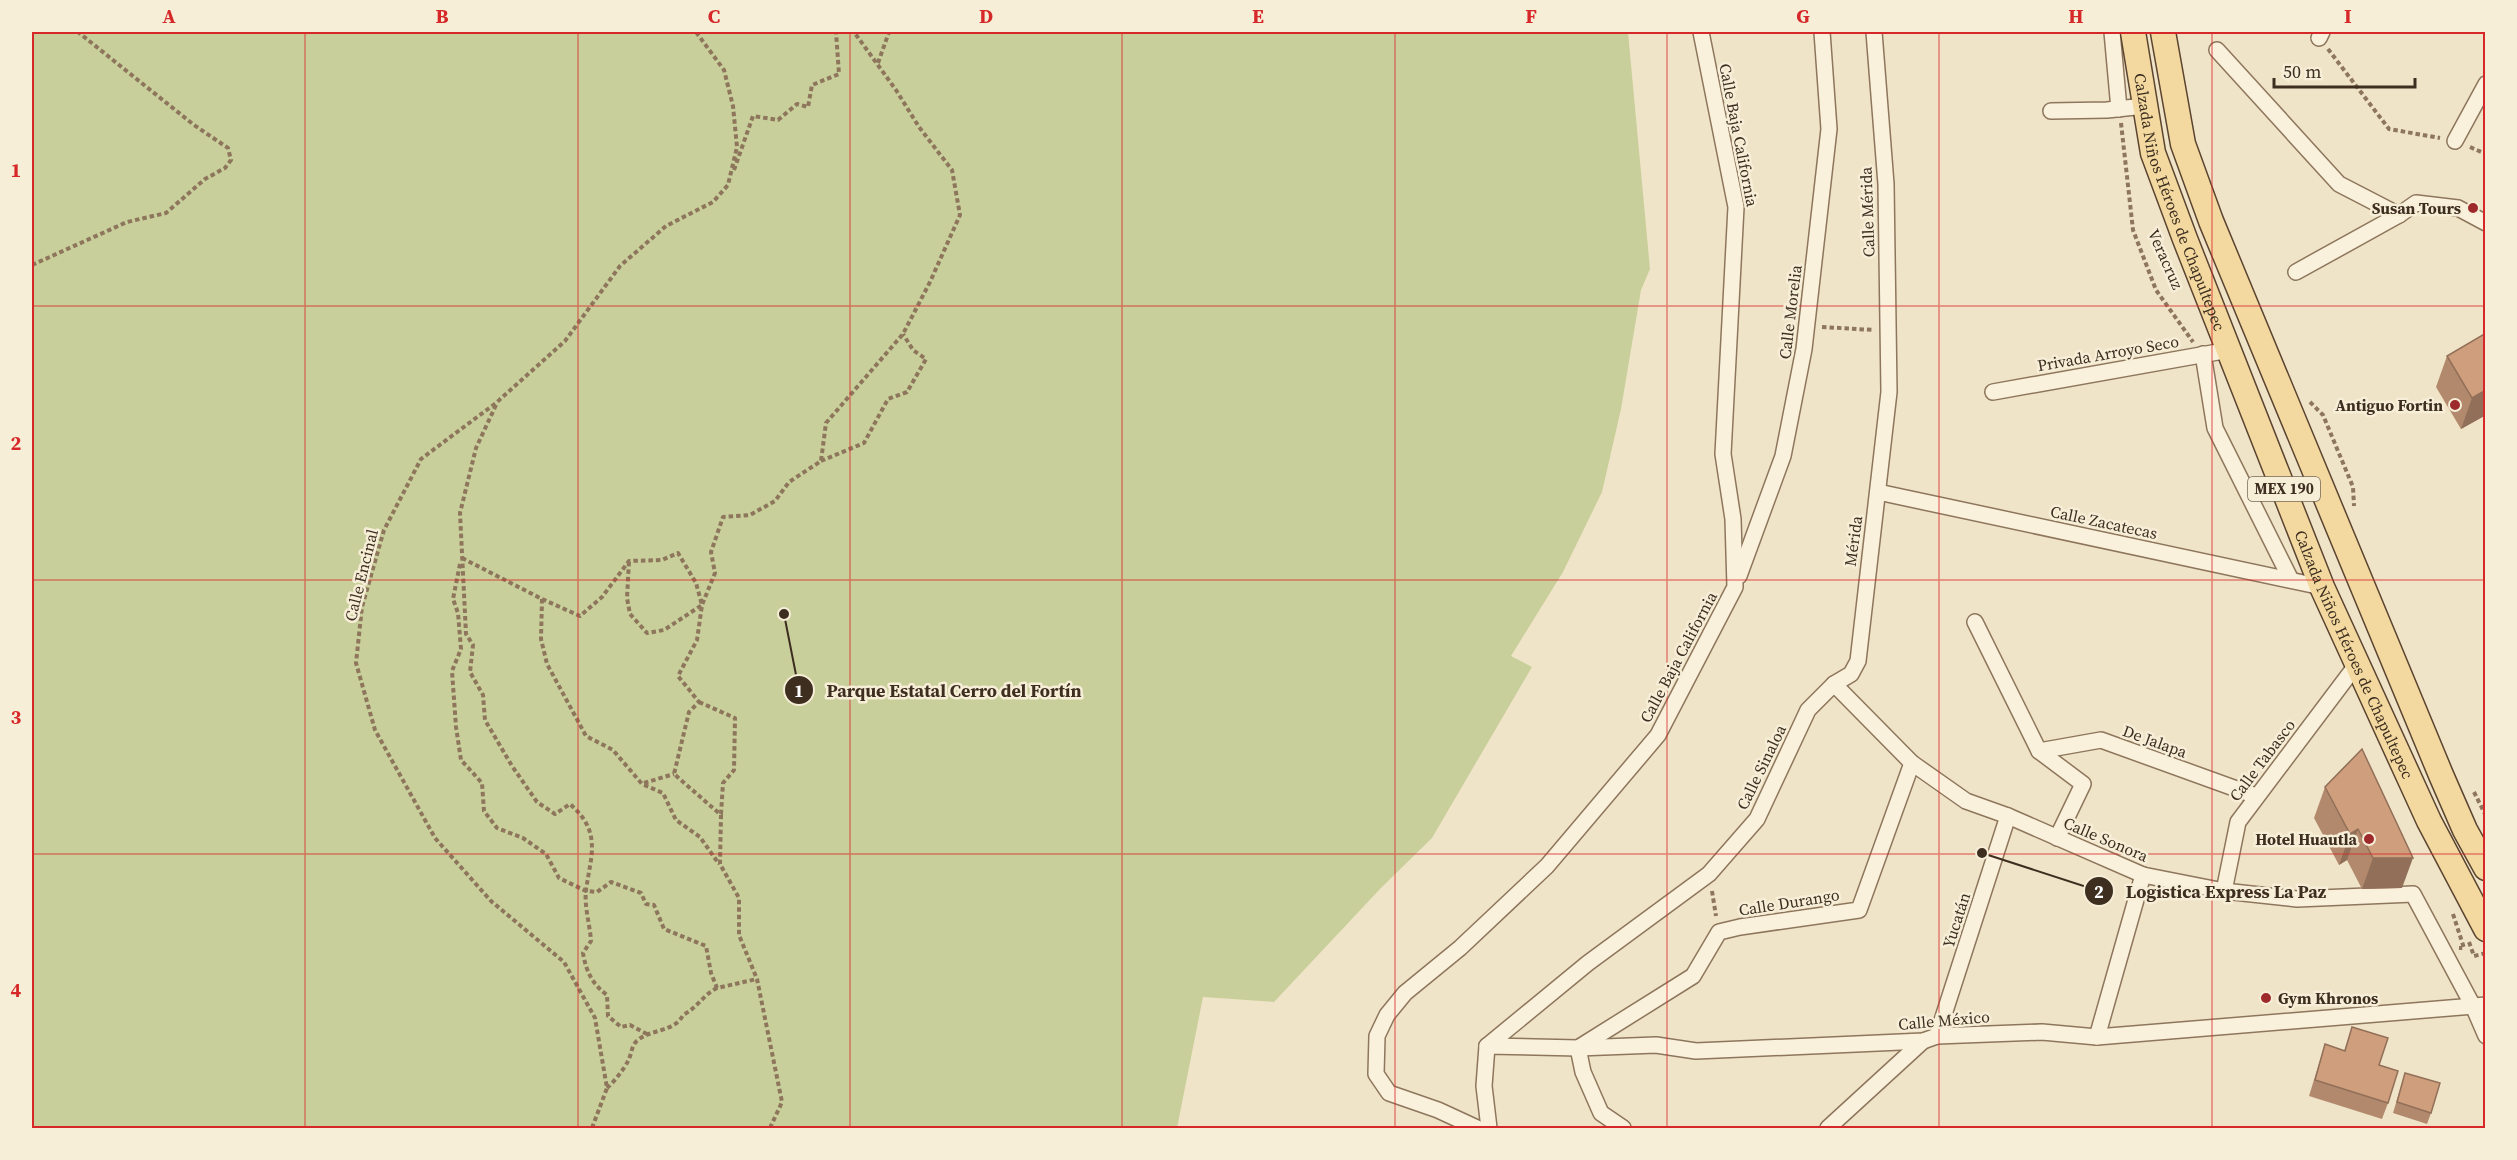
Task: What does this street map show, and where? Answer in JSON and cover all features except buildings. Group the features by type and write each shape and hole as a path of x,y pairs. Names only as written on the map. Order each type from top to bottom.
{"main road":[{"name":"Calzada Niños Héroes de Chapultepec","path":"2133,32 2153,153 2322,587 2428,820 2486,929"},
{"name":"Calzada Niños Héroes de Chapultepec","path":"2163,32 2183,144 2211,221 2441,775 2465,830 2486,868"}],"street":[{"name":"Calle Baja California","path":"1477,1128 1438,1110 1389,1093 1376,1074 1377,1036 1387,1015 1406,993 1460,948 1546,866 1658,735 1735,587 1733,519 1723,454 1737,207 1701,32"},
{"name":"Calle Morelia","path":"1735,587 1783,456 1807,326 1829,129 1822,32"},
{"name":"Calle Mérida","path":"1874,32 1886,184 1890,331 1889,392"},
{"path":"2112,32 2119,109"},
{"path":"2217,50 2339,184 2399,215"},
{"path":"2455,141 2486,84"},
{"path":"2051,111 2145,106"},
{"path":"2296,272 2399,215 2416,203 2458,208 2486,223"},
{"name":"Privada Arroyo Seco","path":"1993,392 2229,350"},
{"path":"2203,354 2215,428 2291,580"},
{"name":"Mérida","path":"1834,684 1851,674 1858,661 1889,392"},
{"name":"Calle Zacatecas","path":"1878,492 2322,587"},
{"path":"1975,622 2039,751 2083,784 2057,838"},
{"name":"Calle Tabasco","path":"2224,891 2238,822 2357,664"},
{"name":"Calle Sonora","path":"1834,684 1912,763 1966,801 2008,816 2143,875 2224,891 2297,899 2413,894 2441,948"},
{"name":"Calle Sinaloa","path":"1487,1046 1588,963 1709,874 1757,819 1808,710 1834,684"},
{"name":"De Jalapa","path":"2039,751 2101,740 2256,796"},
{"name":"Calle Durango","path":"1578,1048 1693,975 1719,932 1859,910 1912,763"},
{"name":"Yucatán","path":"1930,1039 2008,816"},
{"path":"2097,1037 2143,875"},
{"path":"2441,948 2479,1006 2486,1036"},
{"name":"Calle México","path":"1487,1046 1578,1048 1656,1045 1696,1051 2042,1032 2097,1037 2479,1006"},
{"path":"1828,1128 1930,1039"},
{"path":"1487,1046 1484,1086 1489,1128"},
{"path":"1578,1048 1583,1072 1601,1113 1623,1128"}],"path":[{"path":"32,265 127,222 166,213 205,179 225,168 231,160 228,148 194,125 78,32"},
{"path":"696,32 724,70 734,106 737,147 728,185"},
{"path":"728,185 753,116 777,120 797,104 808,107 812,85 839,74 836,32"},
{"path":"821,461 826,423 903,334 960,215 952,170 919,127 878,63 854,32"},
{"path":"878,63 889,32"},
{"path":"2321,35 2389,129 2455,141 2486,153"},
{"name":"Veracruz","path":"2119,109 2133,230 2156,290 2203,354"},
{"name":"Calle Encinal","path":"607,1088 595,1018 564,962 491,901 435,838 375,730 356,663 362,606 384,530 421,459 496,404 565,341 620,266 666,226 713,202 728,185"},
{"path":"1807,326 1890,331"},
{"path":"720,864 723,783 734,770 735,718 699,702 678,676 697,640 702,605 715,573 711,552 723,517 750,516 775,501 789,482 821,461 864,443 888,399 907,392 926,359 914,350 903,334"},
{"path":"496,404 476,448 460,513 466,634 473,645 470,672 483,695 484,720 537,802 555,814 570,804 579,813 592,843 591,869 586,891 591,941 583,953 585,966 596,987 607,995 608,1016 621,1027 630,1025 646,1034"},
{"path":"629,561 662,560 678,553 696,583 702,605"},
{"path":"461,558 542,600 580,616 602,597 629,561"},
{"path":"461,558 453,599 458,613 461,649 453,671 456,727 461,760 482,783 484,811 497,828 523,838 546,854 559,878 586,891 597,892 611,882 641,893 646,904 654,904 664,929 706,946 711,973 717,988"},
{"path":"629,561 628,606 630,614 646,633 664,630 702,605"},
{"path":"542,600 541,639 547,664 586,736 613,750 642,784 663,793 676,820 700,837 720,864 739,898 739,935 757,979 782,1102 770,1128"},
{"path":"674,774 689,712 699,702"},
{"path":"642,784 674,774"},
{"path":"674,774 721,815"},
{"path":"1709,874 1719,932"},
{"path":"2441,948 2464,948 2453,914 2458,912 2474,956 2486,952"},
{"path":"592,1128 607,1088 628,1062 634,1042 646,1034 663,1030 680,1020 682,1015 694,1010 707,993 717,988 757,979"}],"green space":[{"path":"32,32 1628,32 1650,269 1641,290 1621,409 1602,492 1563,572 1511,656 1532,667 1432,838 1380,889 1274,1002 1203,997 1177,1128 32,1128"}],"place":[{"name":"Susan Tours","path":"2473,208"},
{"name":"Antiguo Fortin","path":"2455,405"},
{"name":"Parque Estatal Cerro del Fortín","path":"784,614"},
{"name":"Hotel Huautla","path":"2369,839"},
{"name":"Logistica Express La Paz","path":"1982,853"},
{"name":"Gym Khronos","path":"2266,998"}]}
